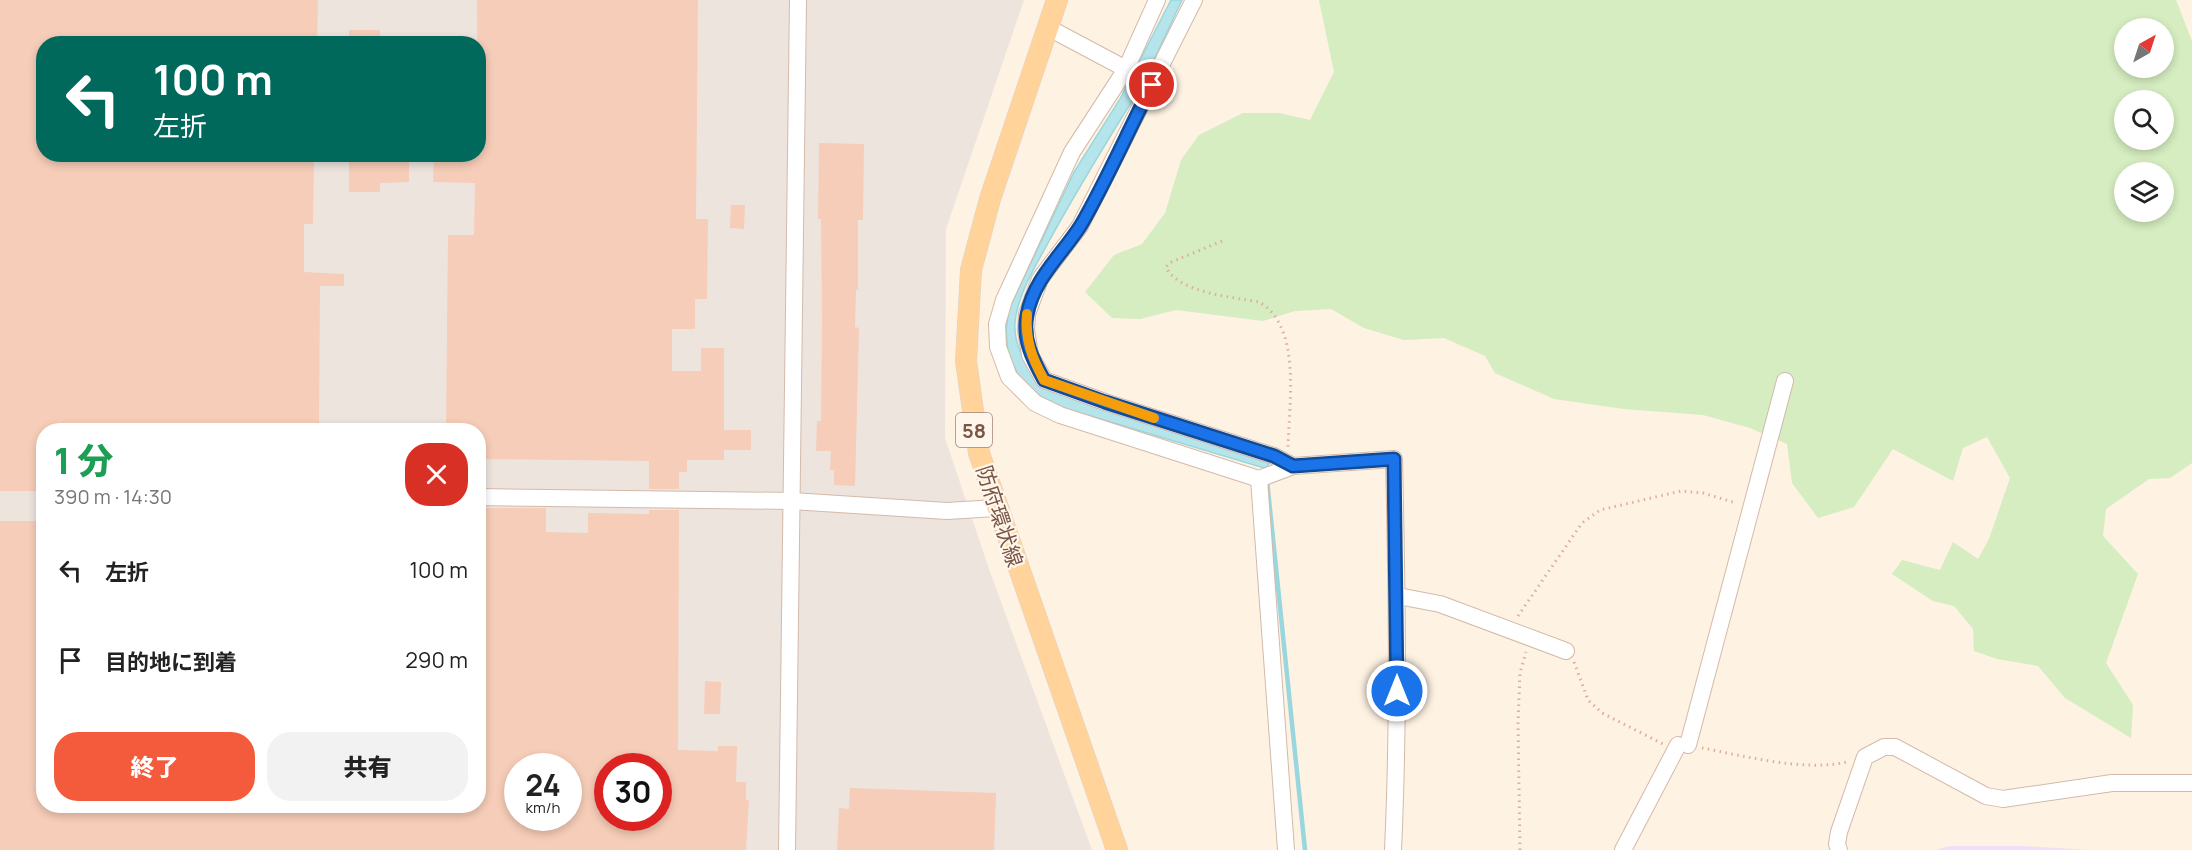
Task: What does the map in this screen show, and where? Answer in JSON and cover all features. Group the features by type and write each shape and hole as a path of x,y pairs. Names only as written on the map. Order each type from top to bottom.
{"main road":[{"name":"防府環状線","path":"1057,0 990,199 971,270 966,362 975,430 996,508 1117,850"}],"street":[{"path":"787,850 798,0"},
{"path":"1157,0 1125,69 1072,152 1004,300 997,324 998,347 1009,377 1021,391 1060,415 1259,479 1290,465 1394,459 1398,596 1394,850"},
{"path":"1194,0 1080,226 1040,279 1027,314 1026,330 1030,355 1044,380 1274,456 1290,465"},
{"path":"1047,27 1125,69"},
{"path":"1623,850 1683,745 1785,381"},
{"path":"1259,479 1286,850"},
{"path":"486,497 792,501 947,511 996,508"},
{"path":"1398,596 1440,604 1566,651"},
{"path":"1839,850 1839,832 1865,757 1884,747 1895,747 1986,796 2003,799 2112,783 2192,783"}],"path":[{"path":"1221,241 1169,263 1166,267 1170,276 1193,288 1259,302 1281,323 1290,350 1290,465"},
{"path":"1509,630 1582,523 1600,510 1636,499 1681,490 1703,493 1751,508"},
{"path":"1520,850 1518,809 1520,673 1530,638"},
{"path":"1566,651 1580,674 1582,690 1588,700 1602,713 1662,744 1683,745 1753,758 1815,765 1838,764 1865,757"}],"shaded area":[{"path":"0,0 1024,0 946,229 945,438 990,572 1092,850 0,850"},
{"path":"1950,846 2022,846 2089,850 1936,850"}],"green space":[{"path":"1319,0 2176,0 2192,41 2192,463 2170,478 2149,479 2106,509 2103,536 2138,574 2106,663 2133,705 2131,738 2065,698 2038,666 1997,659 1974,651 1973,629 1954,606 1933,601 1892,574 1902,560 1940,570 1953,542 1978,559 1989,539 2010,478 1987,437 1963,448 1953,481 1893,449 1854,507 1818,518 1792,483 1787,444 1750,428 1703,415 1624,409 1554,399 1495,373 1485,356 1444,338 1404,340 1364,328 1331,309 1295,311 1263,321 1176,310 1140,319 1112,318 1085,292 1114,255 1142,244 1165,213 1181,160 1199,135 1243,113 1279,113 1310,120 1334,72"}],"water":[{"path":"1171,0 1182,0 1148,72 1066,210 1028,281 1017,312 1016,338 1024,360 1037,380 1267,461 1269,466 1264,468 1064,408 1040,396 1018,375 1008,352 1006,331 1009,309 1074,172 1120,99"}],"building":[{"path":"0,0 318,0 317,36 36,36 36,162 314,162 313,224 304,224 304,272 344,274 344,286 320,286 319,423 36,423 36,491 0,491"},
{"path":"477,0 698,0 696,219 708,219 707,299 695,299 695,329 672,329 672,371 701,371 701,348 724,348 724,430 751,430 751,450 724,450 724,460 687,460 687,472 679,472 679,489 649,489 649,461 486,459 486,423 446,423 448,235 474,235 475,183 433,182 434,162 486,162 486,36 477,36"},
{"path":"349,30 380,30 380,36 349,36"},
{"path":"819,143 864,144 863,220 858,220 858,290 856,290 855,327 859,328 855,486 834,485 834,470 830,470 831,451 816,451 817,421 821,421"},
{"path":"349,162 409,162 409,182 380,183 380,192 349,192"},
{"path":"731,205 745,205 744,229 730,228"},
{"path":"486,508 546,508 546,532 588,533 588,513 649,514 649,510 679,510 678,750 718,751 718,746 737,746 736,782 746,782 746,800 749,800 746,850 0,850 0,521 36,521 36,813 486,813"},
{"path":"705,681 721,682 720,714 704,714"},
{"path":"850,788 996,793 994,850 837,850 839,808 849,809"}],"waterway":[{"path":"1267,480 1305,850"}],"slow traffic":[{"path":"1027,314 1026,330 1030,355 1044,380 1154,418"}],"route":[{"path":"1152,85 1080,226 1040,279 1027,314 1026,330 1030,355 1044,380 1274,456 1293,466 1394,459 1398,596 1397,691"}]}
